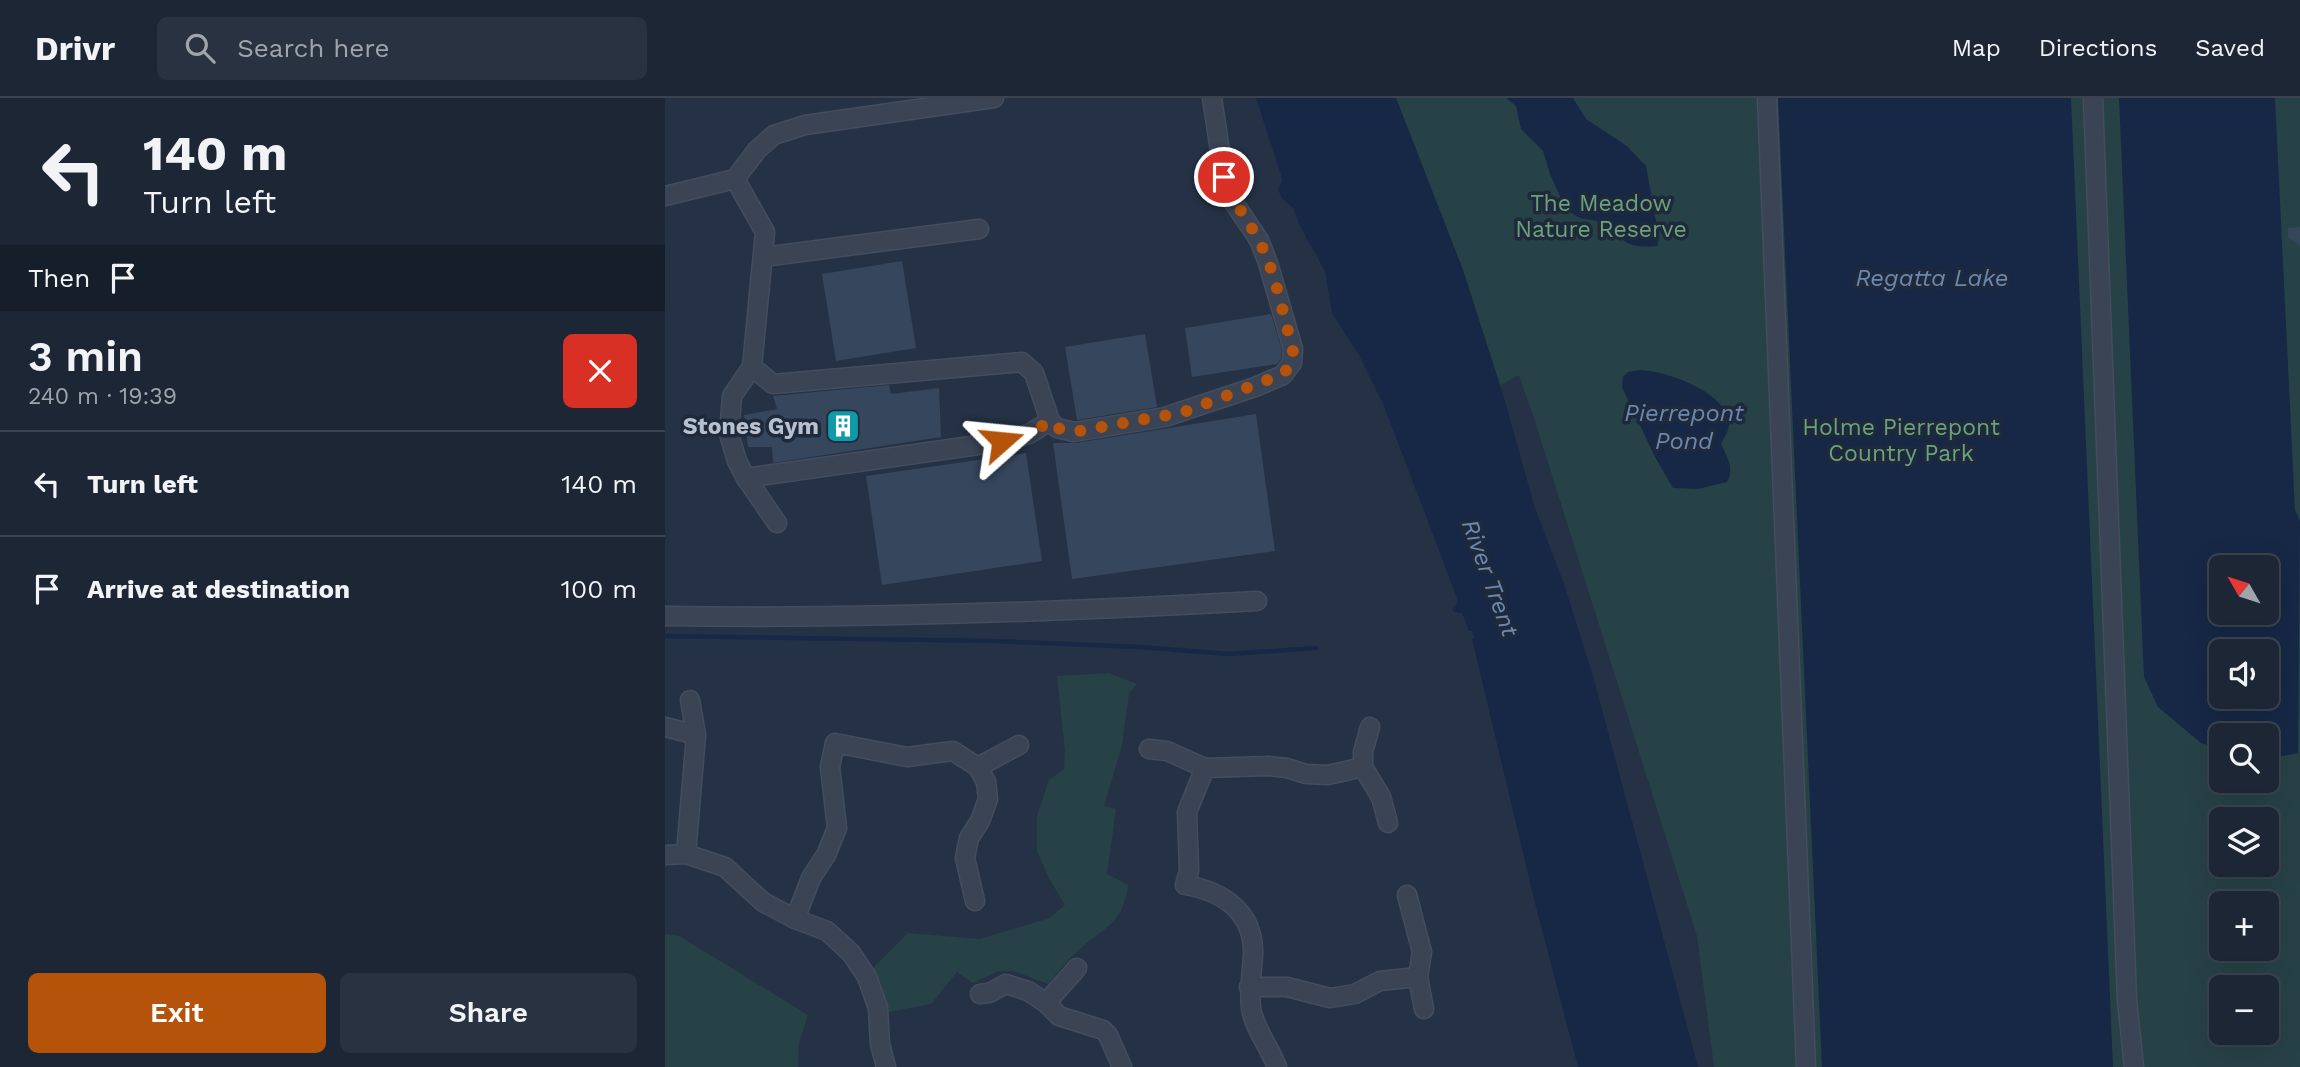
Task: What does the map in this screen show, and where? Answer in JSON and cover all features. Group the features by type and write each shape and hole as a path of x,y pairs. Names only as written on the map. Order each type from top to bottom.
{"street":[{"path":"665,196 735,179 757,150 774,135 805,125 994,98"},
{"path":"752,367 773,384 1022,362 1034,373 1050,421 1057,428 1074,432 1165,417 1283,374 1292,363 1293,349 1268,262 1259,240 1232,200 1224,177 1212,98"},
{"path":"1767,98 1805,1067"},
{"path":"2093,98 2127,1000 2134,1067"},
{"path":"735,179 765,232 752,367 732,396 729,434 737,461 746,478 777,523"},
{"path":"763,257 979,229"},
{"path":"746,478 993,443 1029,434 1050,421"},
{"path":"665,617 1045,613 1257,601"},
{"path":"686,854 697,735 690,700"},
{"path":"665,727 697,735"},
{"path":"1370,727 1363,752 1363,767 1381,797 1388,823"},
{"path":"795,919 811,878 826,855 837,828 830,767 835,743 907,757 953,751 978,767 986,782 988,799 980,821 969,838 965,858 975,901"},
{"path":"978,767 1019,744"},
{"path":"1149,749 1167,751 1205,768 1268,765 1306,774 1328,775 1363,767"},
{"path":"1205,768 1187,811 1189,871 1185,885 1206,888 1229,901 1243,917 1251,935 1253,952 1249,987 1252,1012 1276,1067"},
{"path":"665,855 686,854 725,867 763,902 795,919 827,931 851,953 867,977 878,1008 880,1044 886,1067"},
{"path":"1407,895 1422,952 1418,977 1424,1009"},
{"path":"1046,1003 1077,968"},
{"path":"1249,987 1287,987 1330,998 1355,994 1380,981 1418,977"},
{"path":"980,994 989,993 1006,984 1028,991 1059,1016 1103,1030 1108,1035 1122,1067"}],"green space":[{"name":"Holme Pierrepont Country Park","path":"1396,98 2300,98 2300,1067 1714,1067 1697,936 1519,375 1500,385 1463,270"},
{"path":"1109,673 1137,684 1129,693 1122,745 1104,806 1116,809 1107,874 1128,885 1118,916 1072,956 1048,984 1013,971 998,971 973,983 957,972 931,1004 888,1012 872,969 908,933 980,939 1050,918 1065,905 1037,851 1037,816 1049,780 1064,769 1065,750 1057,676"},
{"path":"665,934 679,936 808,1015 799,1043 798,1067 665,1067"}],"water":[{"name":"River Trent","path":"1256,98 1396,98 1463,270 1505,401 1534,505 1564,584 1593,676 1698,1067 1578,1067 1535,903 1472,639 1475,638 1462,613 1452,609 1457,598 1384,406 1360,357 1332,313 1325,271 1293,208 1278,190 1282,181 1281,175"},
{"path":"1506,98 1573,98 1586,119 1627,146 1646,166 1659,238 1657,246 1632,245 1604,222 1580,218 1566,210 1543,151 1521,129 1516,106"},
{"name":"Regatta Lake","path":"1778,98 2071,98 2113,1067 1822,1067"},
{"path":"2119,98 2275,98 2295,510 2300,521 2298,753 2279,757 2279,723 2209,723 2209,745 2201,743 2158,707 2144,677"},
{"name":"Pierrepont Pond","path":"1640,370 1665,374 1694,385 1718,402 1726,413 1729,424 1721,444 1730,467 1727,482 1698,489 1673,488 1622,387 1623,377 1628,372"}],"building":[{"path":"2300,227 2300,246 2288,237 2288,228"},
{"path":"902,261 916,348 836,361 822,274"},
{"path":"1271,314 1282,350 1277,364 1192,377 1185,328"},
{"path":"1145,334 1157,407 1077,420 1065,347"},
{"name":"Stones Gym","path":"889,385 891,394 939,388 941,437 773,463 772,447 748,447 744,415 777,409 773,396"},
{"path":"1256,414 1275,551 1072,579 1053,443 1076,443"},
{"path":"1026,453 1042,561 882,585 866,476"}],"waterway":[{"path":"665,636 994,641 1141,647 1228,654 1316,648"}],"place":[{"name":"Stones Gym","path":"843,426"}],"route":[{"path":"1002,441 1029,434 1050,421 1057,428 1074,432 1165,417 1225,398 1283,374 1292,363 1293,349 1268,262 1259,240 1232,200 1224,177"}],"park label":[{"name":"The Meadow Nature Reserve","path":"1601,216"}]}
